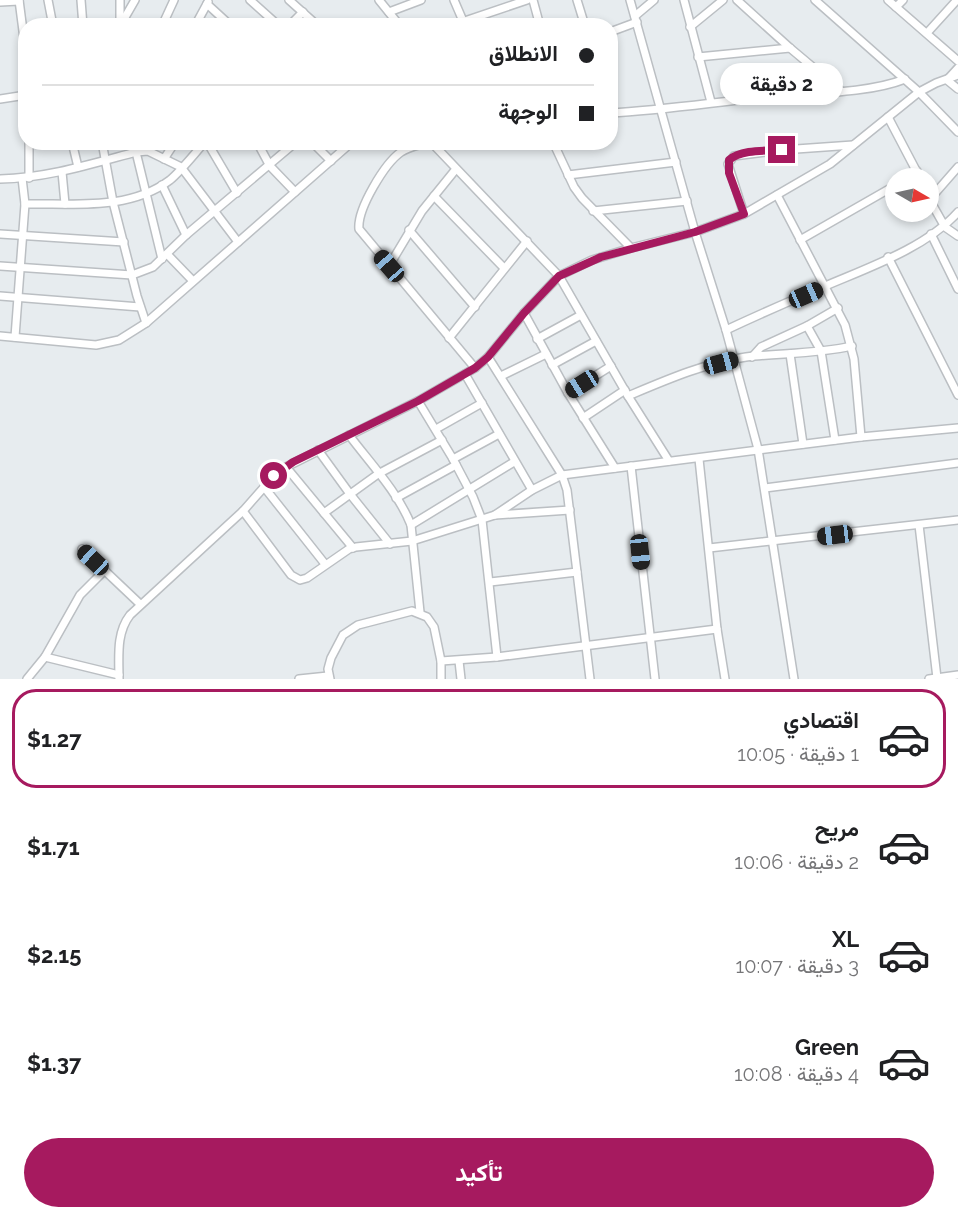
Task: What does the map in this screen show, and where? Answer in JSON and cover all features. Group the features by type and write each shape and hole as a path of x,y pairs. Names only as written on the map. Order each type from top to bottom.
{"street":[{"path":"48,0 51,18"},
{"path":"81,0 82,18"},
{"path":"120,0 120,18"},
{"path":"124,18 135,0"},
{"path":"166,18 174,0"},
{"path":"250,0 270,18"},
{"path":"289,0 309,18"},
{"path":"379,0 394,18"},
{"path":"389,12 421,0"},
{"path":"454,0 462,18"},
{"path":"472,18 527,0"},
{"path":"533,0 538,18"},
{"path":"577,0 583,18"},
{"path":"630,0 695,232 726,330 758,449 795,679"},
{"path":"618,28 636,19 654,0"},
{"path":"684,0 711,102"},
{"path":"690,27 723,0"},
{"path":"737,0 840,90"},
{"path":"815,0 905,79 958,132"},
{"path":"888,0 958,61"},
{"path":"896,7 903,0"},
{"path":"927,33 957,0"},
{"path":"0,2 19,1 21,18"},
{"path":"199,18 208,1 224,18"},
{"path":"297,18 303,12"},
{"path":"698,57 790,48"},
{"path":"947,80 958,68"},
{"path":"45,657 119,677 120,633 123,624 140,604 243,511 286,467 418,401 475,368 488,357 524,313 559,276 592,260 695,232 744,214 814,175 919,92 958,75"},
{"path":"618,113 661,110 711,102 880,86 905,79"},
{"path":"947,80 958,88"},
{"path":"0,99 18,96"},
{"path":"888,117 914,168"},
{"path":"744,214 729,173 728,164 734,156 853,145"},
{"path":"15,337 28,150"},
{"path":"74,150 78,167"},
{"path":"103,150 113,202 146,323"},
{"path":"164,159 170,150"},
{"path":"25,204 113,202 146,193 171,179 198,150"},
{"path":"211,150 237,193"},
{"path":"261,150 270,166 295,192"},
{"path":"0,266 132,275 147,270 287,150"},
{"path":"320,150 331,161"},
{"path":"0,336 89,345 102,345 119,340 146,323 343,150"},
{"path":"406,150 391,161 361,210 359,229 475,368"},
{"path":"438,150 559,276 626,393 669,461"},
{"path":"557,150 574,187 593,211 631,248"},
{"path":"0,177 26,178 62,172 136,152 148,151 181,167 238,243"},
{"path":"136,152 164,256 193,281"},
{"path":"568,174 676,162"},
{"path":"939,188 958,168"},
{"path":"389,266 409,230 456,169"},
{"path":"62,172 65,204"},
{"path":"162,185 186,235"},
{"path":"800,240 885,191"},
{"path":"777,195 838,308 852,346 861,436"},
{"path":"434,196 504,268"},
{"path":"593,211 687,201"},
{"path":"726,330 888,257 945,226 958,212"},
{"path":"939,216 945,226 958,236"},
{"path":"409,230 475,307"},
{"path":"0,234 124,242"},
{"path":"931,234 958,290"},
{"path":"449,338 527,241"},
{"path":"888,257 958,395"},
{"path":"0,296 140,307"},
{"path":"752,357 761,347 807,326 838,308"},
{"path":"524,313 568,393 615,468"},
{"path":"537,339 581,315"},
{"path":"807,326 821,351 835,440"},
{"path":"552,365 596,341"},
{"path":"583,418 626,393 734,359 852,346"},
{"path":"501,376 546,354"},
{"path":"790,354 803,444"},
{"path":"488,357 562,475 570,510 590,679"},
{"path":"568,393 611,366"},
{"path":"465,374 532,490"},
{"path":"418,401 469,489 482,520 497,657"},
{"path":"435,429 482,403"},
{"path":"243,511 295,579 300,580 307,578 325,564 353,548 412,541 495,515 532,490 562,475 699,459 861,436 958,428"},
{"path":"396,498 499,434"},
{"path":"349,435 396,498 411,525 420,612"},
{"path":"324,513 378,474 442,440"},
{"path":"318,450 390,544"},
{"path":"699,459 717,629 725,679"},
{"path":"411,525 514,462"},
{"path":"765,488 958,463"},
{"path":"631,466 655,679"},
{"path":"286,467 353,548"},
{"path":"264,487 325,564"},
{"path":"495,515 570,510"},
{"path":"709,548 958,520"},
{"path":"919,525 933,679 958,675"},
{"path":"82,549 140,604"},
{"path":"27,679 45,657 73,604 105,570"},
{"path":"490,582 577,573"},
{"path":"299,679 329,677 331,658 343,635 358,626 405,611 420,612 427,616 434,627 441,661 441,679"},
{"path":"441,661 497,657 717,629"},
{"path":"459,661 461,679"}],"route":[{"path":"274,476 293,462 418,401 475,368 488,357 524,313 559,276 601,257 695,232 744,214 729,173 729,160 742,154 782,150"}]}
